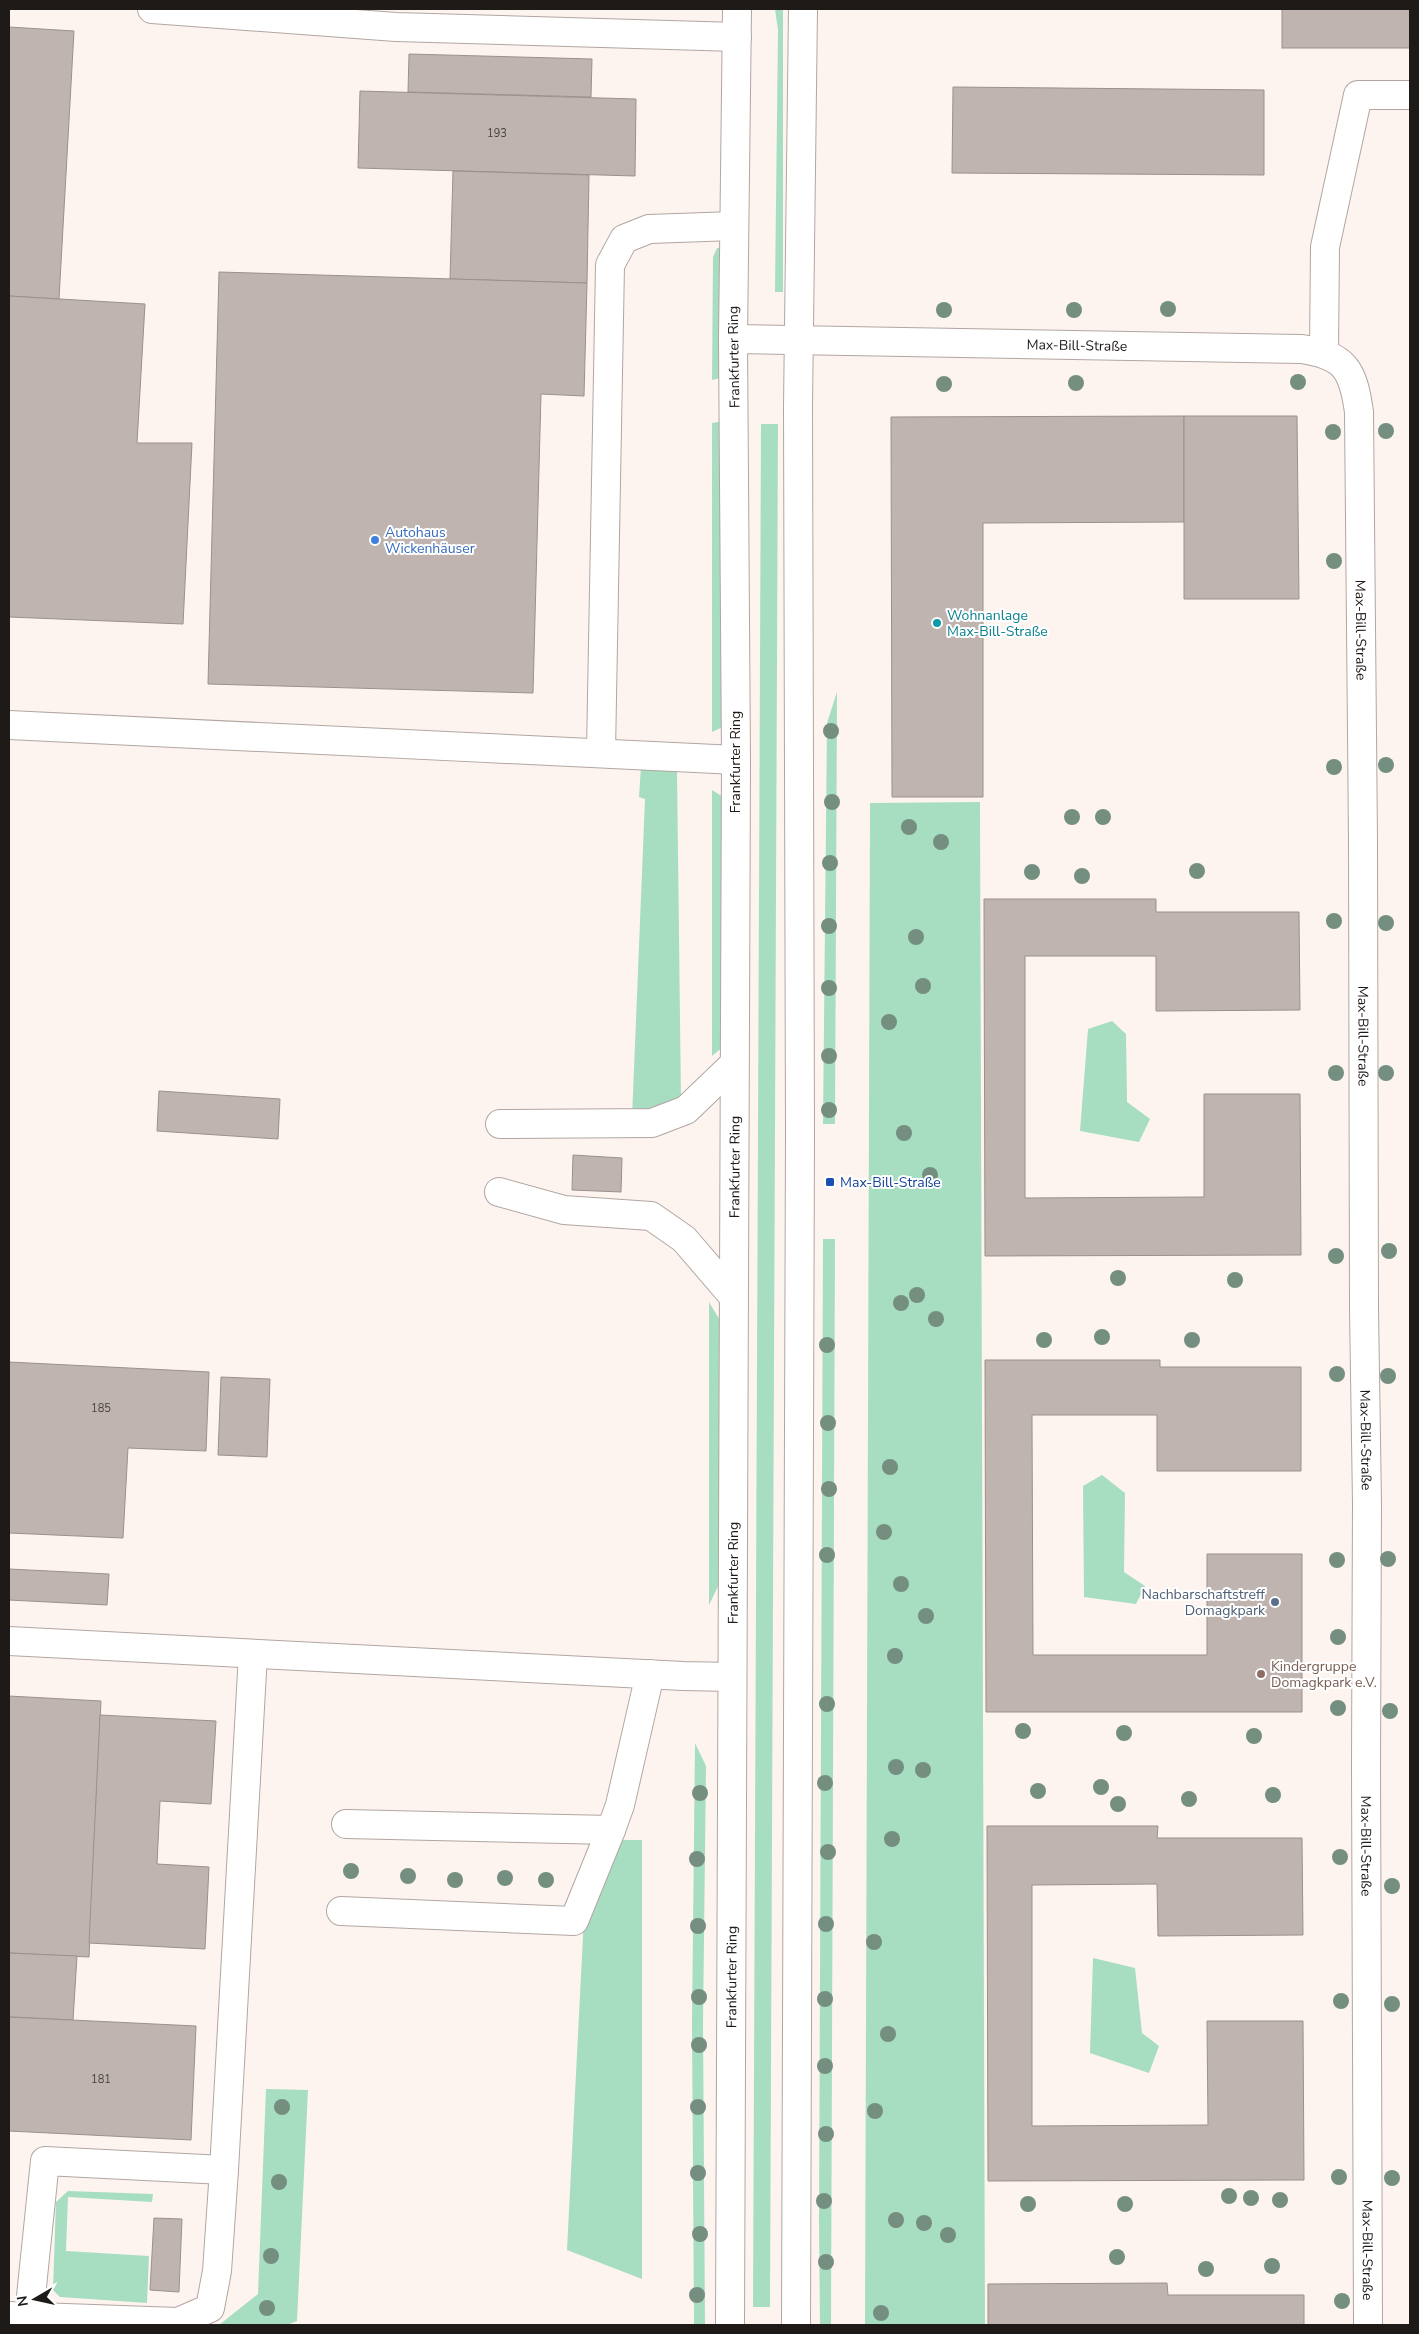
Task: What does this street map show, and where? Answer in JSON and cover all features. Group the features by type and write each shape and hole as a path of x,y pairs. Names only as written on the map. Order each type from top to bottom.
{"main road":[{"path":"152,9 396,27 737,36"},
{"name":"Frankfurter Ring","path":"730,2325 736,760 733,339 737,9"},
{"path":"796,2325 800,1115 799,341 803,9"},
{"path":"1324,353 1324,247 1358,95 1410,95"},
{"path":"600,752 610,265 624,240 650,229 734,226"},
{"name":"Max-Bill-Straße","path":"733,339 1302,349 1324,353 1344,364 1356,388 1359,412 1363,841 1363,1236 1367,1504 1368,2325"},
{"path":"9,725 736,760"},
{"path":"500,1124 652,1123 686,1110 734,1064"},
{"path":"499,1192 564,1210 651,1216 684,1239 734,1296"},
{"path":"9,1642 732,1677"},
{"path":"224,2170 45,2161 22,2320 178,2322 210,2308 217,2271 224,2170 253,1654"},
{"path":"341,1912 574,1921 620,1805 650,1674"},
{"path":"346,1824 611,1830"}],"green space":[{"path":"775,9 783,9 783,292 775,292 778,30"},
{"path":"717,248 722,248 724,377 712,380 713,257"},
{"path":"724,421 725,726 712,732 712,423"},
{"path":"761,424 778,424 770,2307 753,2307"},
{"path":"837,692 835,1124 823,1124 827,723"},
{"path":"641,767 677,771 681,1101 632,1118 645,799 639,797"},
{"path":"712,790 725,798 724,1046 712,1056"},
{"path":"980,802 985,2325 865,2325 870,803"},
{"path":"1112,1021 1126,1034 1127,1102 1150,1119 1139,1142 1080,1131 1088,1029"},
{"path":"823,1239 835,1239 831,2325 820,2325 819,2224"},
{"path":"709,1302 721,1322 723,1576 709,1605"},
{"path":"1102,1475 1125,1493 1124,1572 1145,1586 1136,1604 1084,1597 1083,1486"},
{"path":"695,1743 706,1766 703,2023 705,2325 694,2325 692,2023"},
{"path":"612,1840 642,1840 642,2279 567,2250 584,1917"},
{"path":"1093,1958 1135,1968 1142,2033 1159,2046 1149,2073 1090,2053"},
{"path":"266,2089 308,2090 297,2321 287,2325 219,2325 258,2294"},
{"path":"68,2191 153,2194 152,2202 68,2197 66,2251 149,2256 147,2303 60,2297 53,2290 56,2202"}],"building":[{"path":"1282,9 1410,9 1410,48 1282,48"},
{"path":"9,27 74,31 59,299 9,296"},
{"path":"409,54 592,59 591,97 408,92"},
{"path":"953,87 1264,90 1264,175 952,173"},
{"path":"360,91 636,99 635,176 358,168"},
{"path":"453,171 589,175 587,283 450,279"},
{"name":"Autohaus Wickenhäuser","path":"219,272 587,283 584,396 541,394 533,693 208,684"},
{"path":"9,296 145,304 137,443 192,443 183,624 9,617"},
{"name":"Wohnanlage Max-Bill-Straße","path":"1184,416 1184,522 983,523 983,797 892,797 891,417"},
{"path":"1184,416 1297,416 1299,599 1184,599"},
{"path":"984,899 1156,899 1156,912 1299,912 1300,1010 1156,1011 1156,956 1025,956 1025,1198 1204,1197 1204,1094 1300,1094 1301,1255 985,1256"},
{"path":"159,1091 280,1099 278,1139 157,1131"},
{"path":"573,1155 622,1158 621,1192 572,1190"},
{"path":"985,1360 1160,1360 1160,1367 1301,1367 1301,1471 1157,1471 1157,1415 1032,1415 1033,1655 1207,1655 1207,1554 1302,1554 1302,1712 986,1712"},
{"path":"9,1362 209,1372 206,1451 128,1448 123,1538 9,1533"},
{"path":"221,1377 270,1379 267,1457 218,1455"},
{"path":"9,1569 109,1574 107,1605 9,1600"},
{"path":"9,1696 101,1701 89,1957 9,1953"},
{"path":"100,1715 216,1721 211,1804 160,1801 157,1864 209,1867 205,1949 89,1943"},
{"path":"987,1826 1158,1826 1157,1838 1302,1838 1303,1935 1158,1936 1157,1884 1032,1885 1032,2126 1208,2125 1207,2021 1303,2021 1304,2180 988,2181"},
{"path":"9,1953 77,1956 73,2020 9,2017"},
{"path":"9,2017 196,2026 191,2140 9,2131"},
{"path":"154,2218 182,2219 179,2292 150,2290"},
{"path":"1167,2283 1168,2295 1304,2295 1304,2325 988,2325 988,2284"}],"place":[{"name":"Autohaus Wickenhäuser","path":"375,540"},
{"name":"Wohnanlage Max-Bill-Straße","path":"937,623"},
{"name":"Max-Bill-Straße","path":"830,1182"},
{"name":"Nachbarschaftstreff Domagkpark","path":"1275,1602"},
{"name":"Kindergruppe Domagkpark e.V.","path":"1261,1674"}]}
